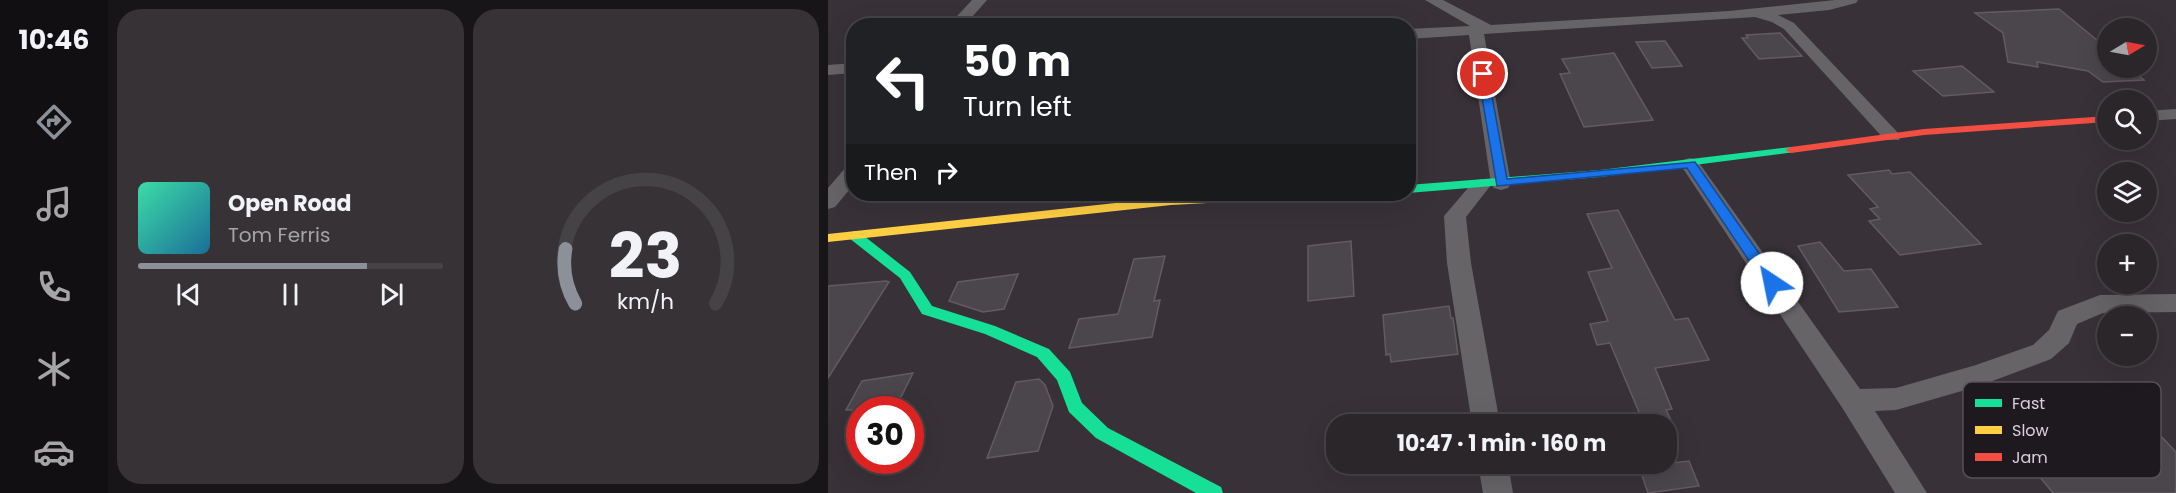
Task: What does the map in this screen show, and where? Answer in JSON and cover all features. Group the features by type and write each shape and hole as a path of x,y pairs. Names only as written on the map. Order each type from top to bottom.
{"street":[{"path":"963,18 980,0"},
{"path":"1432,0 1482,30"},
{"path":"1416,34 1754,13 1829,6 1851,0"},
{"path":"1754,13 1777,18 1789,26 1892,136"},
{"path":"1482,30 1491,185"},
{"path":"828,70 846,69"},
{"path":"2157,115 2176,114"},
{"path":"1416,189 1491,185 1690,164 1924,132 2097,120"},
{"path":"1690,164 1853,401 1912,493"},
{"path":"828,202 846,180"},
{"path":"1484,414 1459,263 1455,216 1491,185"},
{"path":"828,238 1171,201"},
{"path":"854,235 905,275 927,310 990,330 1043,353 1064,376 1076,406 1102,433 1214,493"},
{"path":"1853,401 1896,399 1979,375 2042,352 2060,336 2067,318 2100,304 2176,303"},
{"path":"1495,474 1498,493"}],"building":[{"path":"2059,9 2097,40 2097,78 2088,71 2037,62 2038,67 2008,62 2003,33 1975,13"},
{"path":"1780,33 1802,56 1759,59 1742,38 1748,38 1746,35"},
{"path":"1665,41 1682,66 1652,68 1636,42"},
{"path":"1614,53 1653,120 1584,127 1560,74 1570,73 1562,59"},
{"path":"1962,66 1994,92 1943,96 1913,71"},
{"path":"2098,78 2142,78 2144,80 2103,82"},
{"path":"1889,170 1892,174 1910,172 1981,244 1900,255 1869,221 1880,219 1870,209 1878,207 1848,175"},
{"path":"1618,210 1675,320 1688,318 1709,360 1655,368 1672,409 1666,410 1668,414 1640,414 1610,343 1597,345 1590,324 1608,321 1588,272 1612,268 1587,214"},
{"path":"1351,241 1354,296 1308,301 1308,246"},
{"path":"1820,242 1844,271 1871,269 1898,307 1839,312 1798,246"},
{"path":"1165,256 1154,301 1160,300 1152,337 1069,348 1079,319 1118,314 1134,259"},
{"path":"1018,274 1004,309 983,312 949,301 958,282"},
{"path":"889,282 828,378 828,286"},
{"path":"1449,306 1458,354 1391,362 1390,354 1386,355 1383,315"},
{"path":"913,373 902,396 854,396 862,381"},
{"path":"1039,379 1045,385 1053,406 1038,451 987,458 1016,382"},
{"path":"2161,436 2176,452 2176,493 2053,493 2041,478 2161,478"},
{"path":"1689,461 1699,486 1648,493 1641,474 1677,474 1677,462"}],"traffic: fast":[{"path":"1416,188 1600,174 1791,150"},
{"path":"854,235 905,275 927,310 990,330 1043,353 1064,377 1075,407 1102,433 1214,493"}],"traffic: slow":[{"path":"828,238 1171,201"}],"traffic: jam":[{"path":"1791,150 1924,132 2097,120"}],"route":[{"path":"1483,74 1501,184 1690,164 1772,283"}]}
